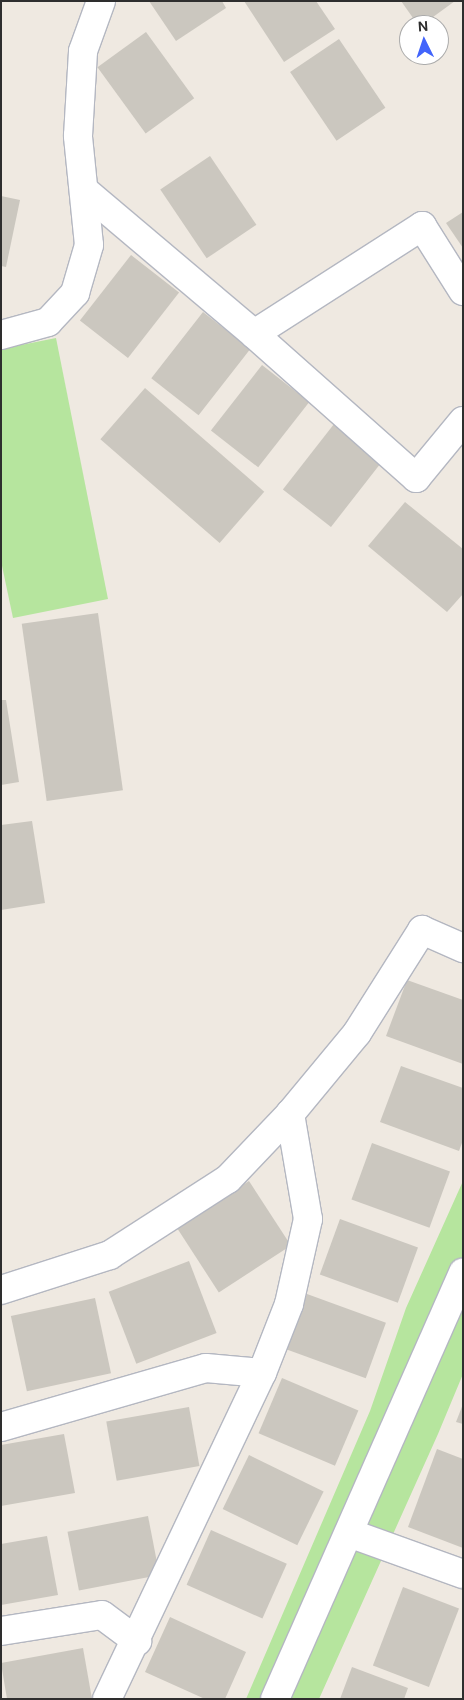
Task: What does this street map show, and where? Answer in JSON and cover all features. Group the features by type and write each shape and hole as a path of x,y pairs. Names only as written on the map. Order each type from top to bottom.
{"street":[{"path":"1,335 48,322 75,292 89,245 78,136 83,51 101,1"},
{"path":"85,191 254,334 416,478 463,421"},
{"path":"254,334 422,226 463,291"},
{"path":"1,1290 110,1255 228,1179 290,1114 357,1033 422,930 463,948"},
{"path":"107,1699 137,1640 262,1373 289,1304 308,1219 290,1114"},
{"path":"275,1699 350,1533 463,1273"},
{"path":"1,1427 206,1368 262,1373"},
{"path":"350,1533 463,1574"},
{"path":"1,1631 102,1615 137,1640"}],"green space":[{"path":"56,338 108,599 13,618 1,561 1,349"},
{"path":"463,1181 463,1374 438,1434 319,1699 246,1699 370,1411 406,1308"}],"building":[{"path":"149,1 222,1 226,8 176,41"},
{"path":"244,1 316,1 335,29 284,62"},
{"path":"401,1 455,1 436,15 411,15"},
{"path":"146,32 194,98 146,134 97,67"},
{"path":"339,39 385,108 336,141 290,72"},
{"path":"210,156 256,225 207,258 160,190"},
{"path":"1,196 20,200 6,267 1,266"},
{"path":"463,212 463,248 446,223"},
{"path":"131,255 179,293 128,358 80,320"},
{"path":"203,312 250,349 199,415 151,378"},
{"path":"262,365 309,402 258,467 211,430"},
{"path":"145,388 264,492 220,543 100,439"},
{"path":"334,424 382,462 331,527 283,489"},
{"path":"405,502 463,549 463,594 447,612 368,546"},
{"path":"98,613 123,790 47,801 22,624"},
{"path":"1,700 6,700 19,782 1,785"},
{"path":"32,821 45,903 1,910 1,825"},
{"path":"407,980 463,1000 463,1064 386,1036"},
{"path":"401,1066 463,1088 463,1140 459,1151 380,1122"},
{"path":"372,1143 450,1171 429,1228 351,1199"},
{"path":"249,1181 291,1246 219,1292 177,1228"},
{"path":"340,1219 418,1247 398,1303 320,1274"},
{"path":"189,1261 217,1333 136,1364 109,1292"},
{"path":"307,1294 386,1323 366,1378 287,1349"},
{"path":"95,1298 111,1373 27,1391 11,1316"},
{"path":"282,1378 358,1410 335,1466 259,1433"},
{"path":"463,1404 463,1424 456,1422"},
{"path":"189,1407 199,1466 117,1481 106,1422"},
{"path":"64,1434 75,1493 1,1506 1,1445"},
{"path":"437,1449 463,1459 463,1548 408,1527"},
{"path":"249,1455 324,1491 297,1545 223,1509"},
{"path":"148,1516 159,1575 79,1591 68,1532"},
{"path":"211,1530 287,1564 262,1619 187,1585"},
{"path":"47,1536 58,1595 1,1605 1,1544"},
{"path":"403,1587 459,1609 429,1687 373,1665"},
{"path":"170,1617 246,1652 225,1699 205,1699 145,1672"},
{"path":"83,1648 92,1699 7,1699 1,1663"},
{"path":"352,1667 408,1688 404,1699 340,1699"}]}
